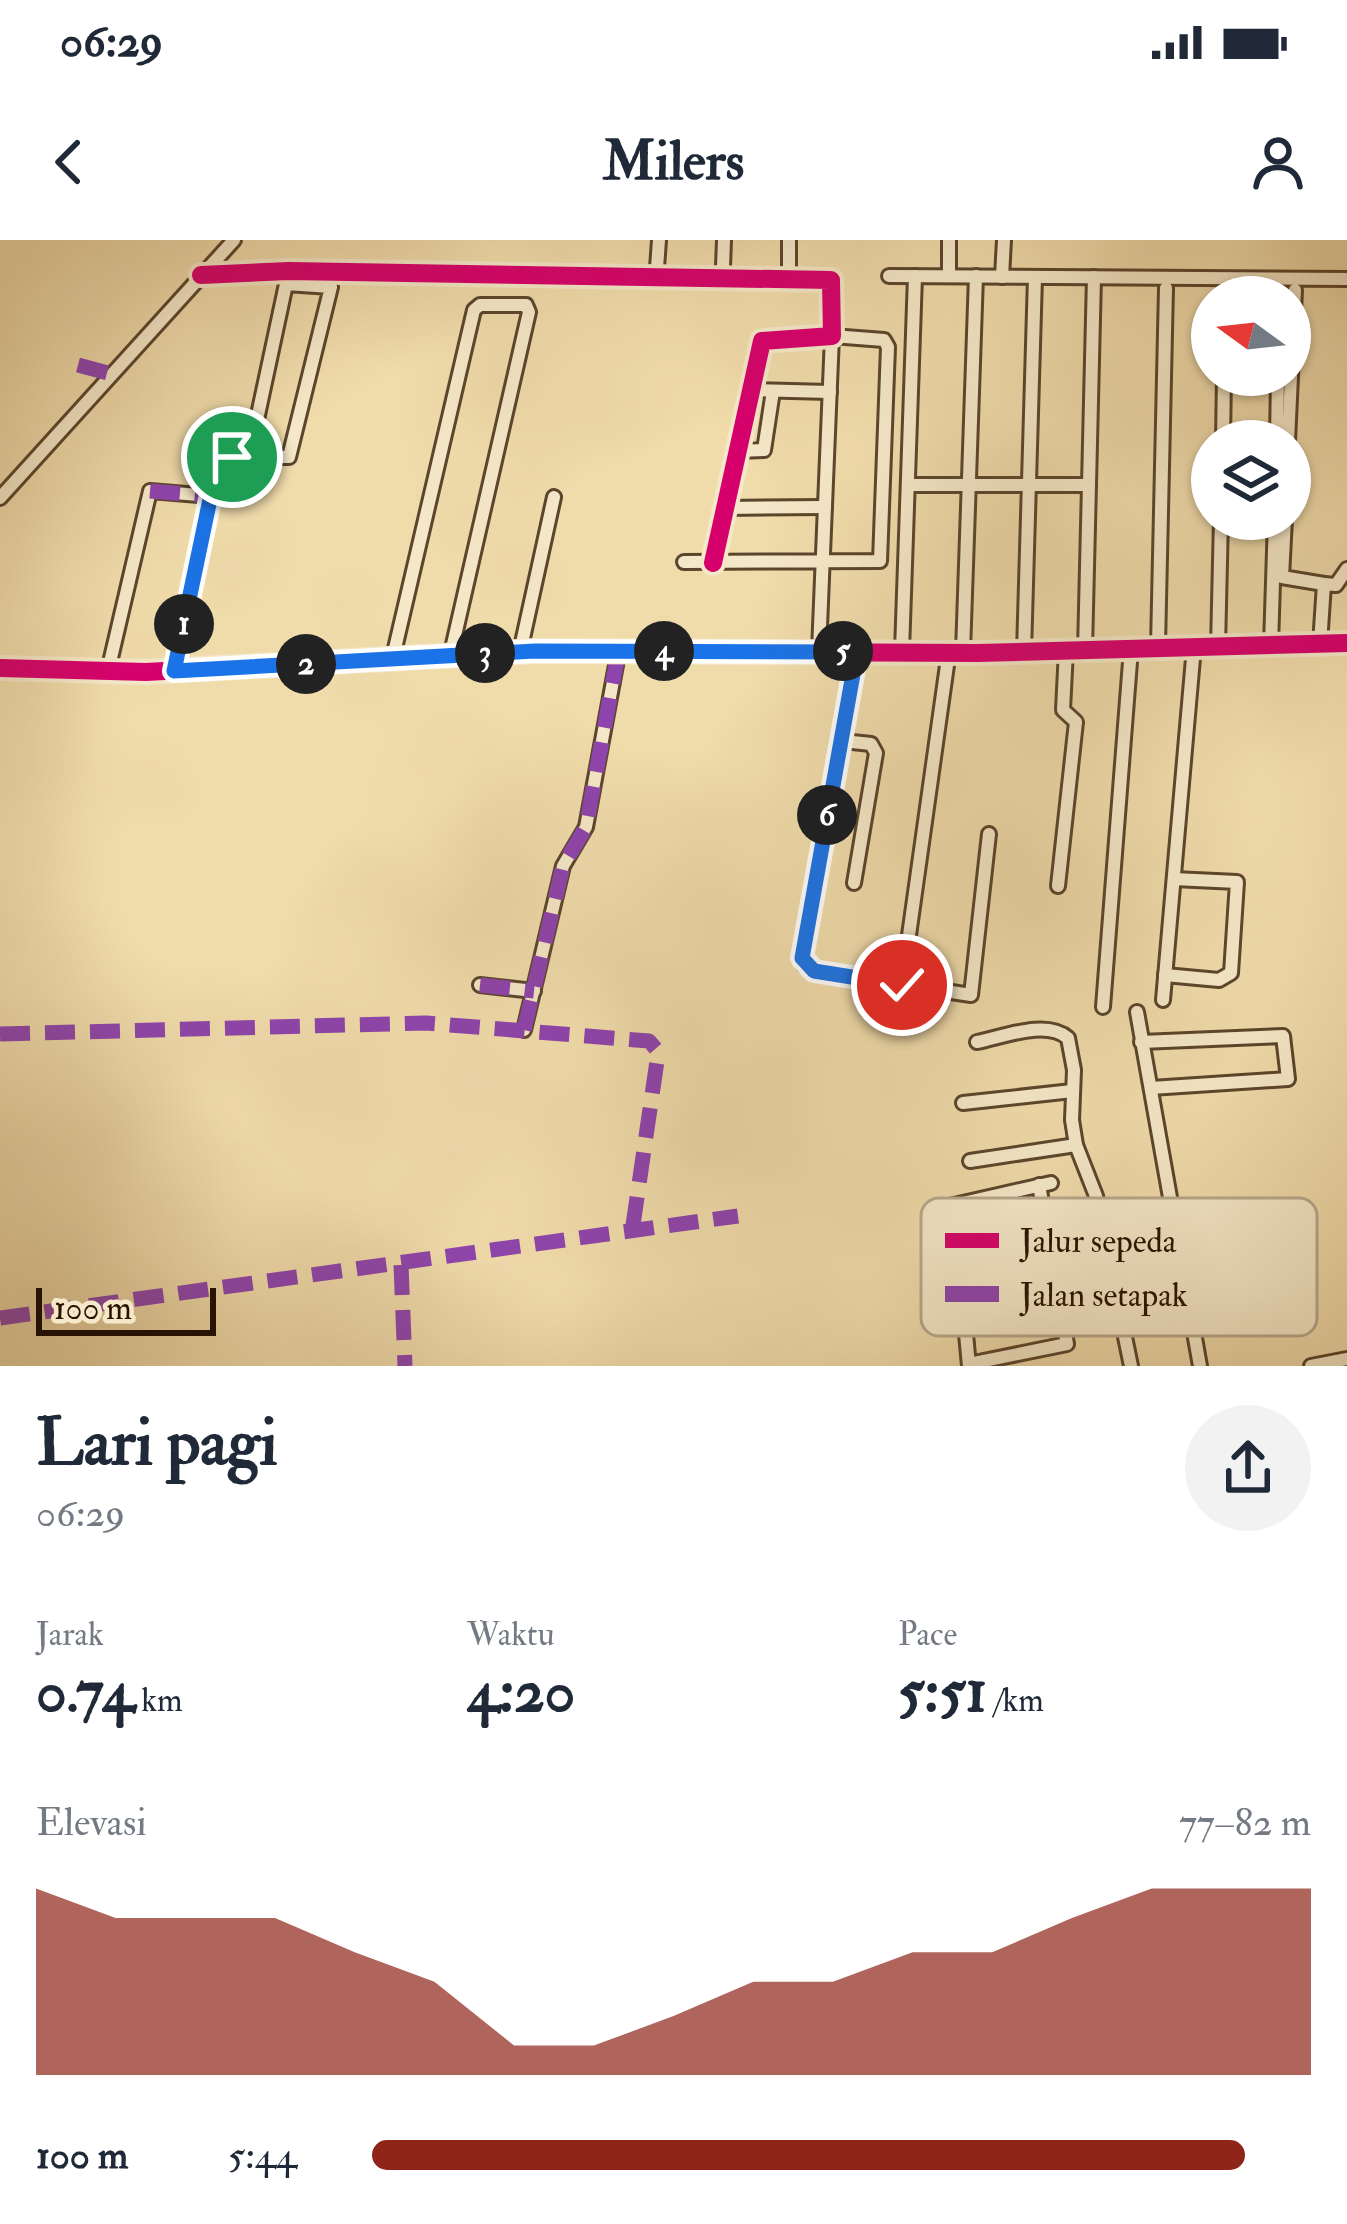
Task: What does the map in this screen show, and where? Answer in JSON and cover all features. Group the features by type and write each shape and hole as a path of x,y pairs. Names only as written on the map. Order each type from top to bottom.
{"street":[{"path":"0,498 234,240"},
{"path":"657,268 659,240"},
{"path":"723,267 724,240"},
{"path":"789,266 790,240"},
{"path":"949,240 949,274"},
{"path":"1002,277 1004,240"},
{"path":"201,275 289,271 831,280 819,651"},
{"path":"889,276 1347,279"},
{"path":"902,651 915,276"},
{"path":"902,980 956,652 969,485 976,276"},
{"path":"1024,652 1035,277"},
{"path":"1084,650 1094,277"},
{"path":"174,671 217,466 232,457 249,457 289,457 331,287 286,284 249,457"},
{"path":"1158,646 1166,288"},
{"path":"393,657 474,310 480,305 526,305 528,316 451,653"},
{"path":"713,562 766,338 832,336 879,338 888,347 880,561"},
{"path":"751,390 830,392"},
{"path":"737,451 764,450 773,391"},
{"path":"908,485 1089,485"},
{"path":"108,671 150,491 211,496"},
{"path":"520,652 554,496"},
{"path":"724,508 825,507"},
{"path":"1218,647 1221,540"},
{"path":"1271,645 1274,540"},
{"path":"1284,540 1282,577 1336,585 1346,576"},
{"path":"684,562 896,560"},
{"path":"1320,644 1324,584"},
{"path":"0,668 174,671 451,653 1024,652 1347,643"},
{"path":"1163,1000 1194,647"},
{"path":"524,1030 566,857 586,827 620,650"},
{"path":"1058,886 1076,722 1063,710 1066,650"},
{"path":"1103,1007 1131,650"},
{"path":"857,652 802,958 814,971 902,980 971,995 989,834"},
{"path":"842,741 871,744 876,753 854,883"},
{"path":"1165,975 1219,980 1231,973 1237,882 1174,879"},
{"path":"480,986 534,991"},
{"path":"1137,1012 1171,1198"},
{"path":"977,1042 1046,1029 1059,1030 1070,1043 1076,1144 1096,1198"},
{"path":"1141,1042 1283,1036 1288,1079 1151,1088"},
{"path":"963,1103 1072,1091"},
{"path":"970,1161 1076,1144"},
{"path":"984,1198 1045,1184 1046,1198"},
{"path":"969,1365 1067,1344 1066,1336"},
{"path":"1125,1336 1131,1366"},
{"path":"1196,1336 1201,1366"},
{"path":"1311,1366 1347,1359"}],"marked path":[{"path":"78,365 112,374"},
{"path":"150,491 211,496"},
{"path":"524,1030 563,866 586,827 619,649"},
{"path":"480,985 534,991"},
{"path":"0,1034 426,1023 649,1041 657,1061 632,1232"},
{"path":"0,1318 738,1216"},
{"path":"401,1265 405,1366"}],"cycle path":[{"path":"201,275 289,271 831,280 832,336 762,341 713,563"},
{"path":"0,668 146,672 535,651 978,653 1347,643"}],"route":[{"path":"232,457 217,466 174,671 451,653 857,652 802,958 814,971 902,985"}]}
